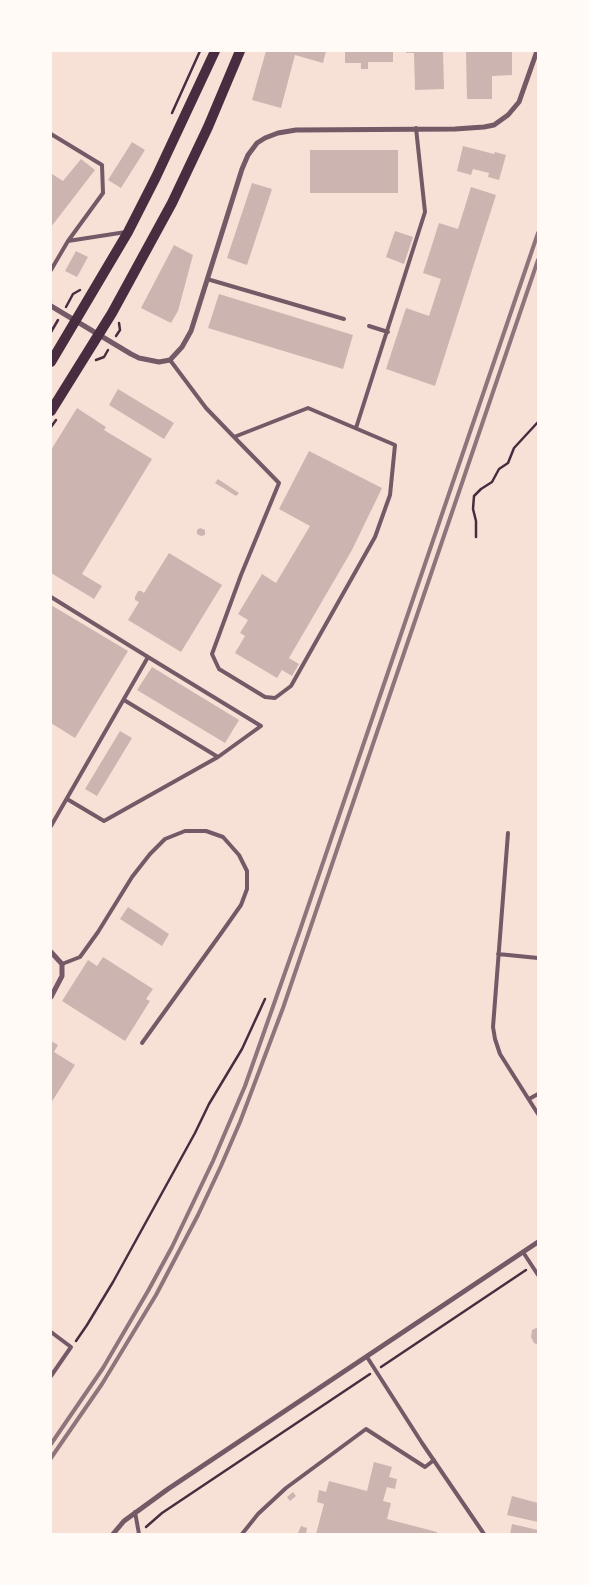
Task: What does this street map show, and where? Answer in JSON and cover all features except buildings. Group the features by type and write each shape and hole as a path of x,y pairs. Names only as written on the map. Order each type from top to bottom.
{"main road":[{"path":"51,362 128,232 164,161 215,51"},
{"path":"51,411 112,313 172,204 208,127 240,51"}],"street":[{"path":"51,306 139,358 159,362 170,360 182,347 191,331 242,169 248,155 257,143 278,133 296,130 455,129 494,125 508,115 519,102 537,51"},
{"path":"51,952 62,964 62,976 51,997"},
{"path":"113,1534 135,1512 538,1242"}],"lane":[{"path":"356,428 425,212 416,128"},
{"path":"51,134 102,164 103,192 68,241 51,270"},
{"path":"68,241 128,232"},
{"path":"207,279 344,319"},
{"path":"369,326 388,332"},
{"path":"170,360 206,408 234,437 279,483 241,575 212,654 219,669 265,697 275,698 291,686 375,537 390,495 395,445 308,408 234,437"},
{"path":"51,597 261,726 218,757 104,821 67,799"},
{"path":"51,826 148,657"},
{"path":"124,700 218,757"},
{"path":"62,964 80,957 132,877 165,838 185,831 206,831 223,837 239,855 247,871 247,889 241,905 142,1043"},
{"path":"508,833 493,1027 500,1054 538,1114"},
{"path":"498,954 538,958"},
{"path":"529,1099 538,1094"},
{"path":"523,1252 538,1275"},
{"path":"51,1332 71,1347 51,1376"},
{"path":"367,1357 484,1534"},
{"path":"242,1534 258,1514 286,1488 366,1429 425,1467 434,1460"},
{"path":"135,1512 139,1533"}],"path":[{"path":"170,119 200,51"},
{"path":"51,332 73,294 82,288"},
{"path":"476,536 476,521 473,509 474,496 492,482 499,469 508,463 514,448 538,422"},
{"path":"71,1347 88,1325 118,1274 209,1104 242,1049 265,999"},
{"path":"139,1533 162,1513 532,1266"}],"railway":[{"path":"51,1444 103,1368 172,1247 213,1161 245,1086 538,233"},
{"path":"51,1458 102,1384 156,1295 198,1215 240,1122 283,1008 538,260"}]}
